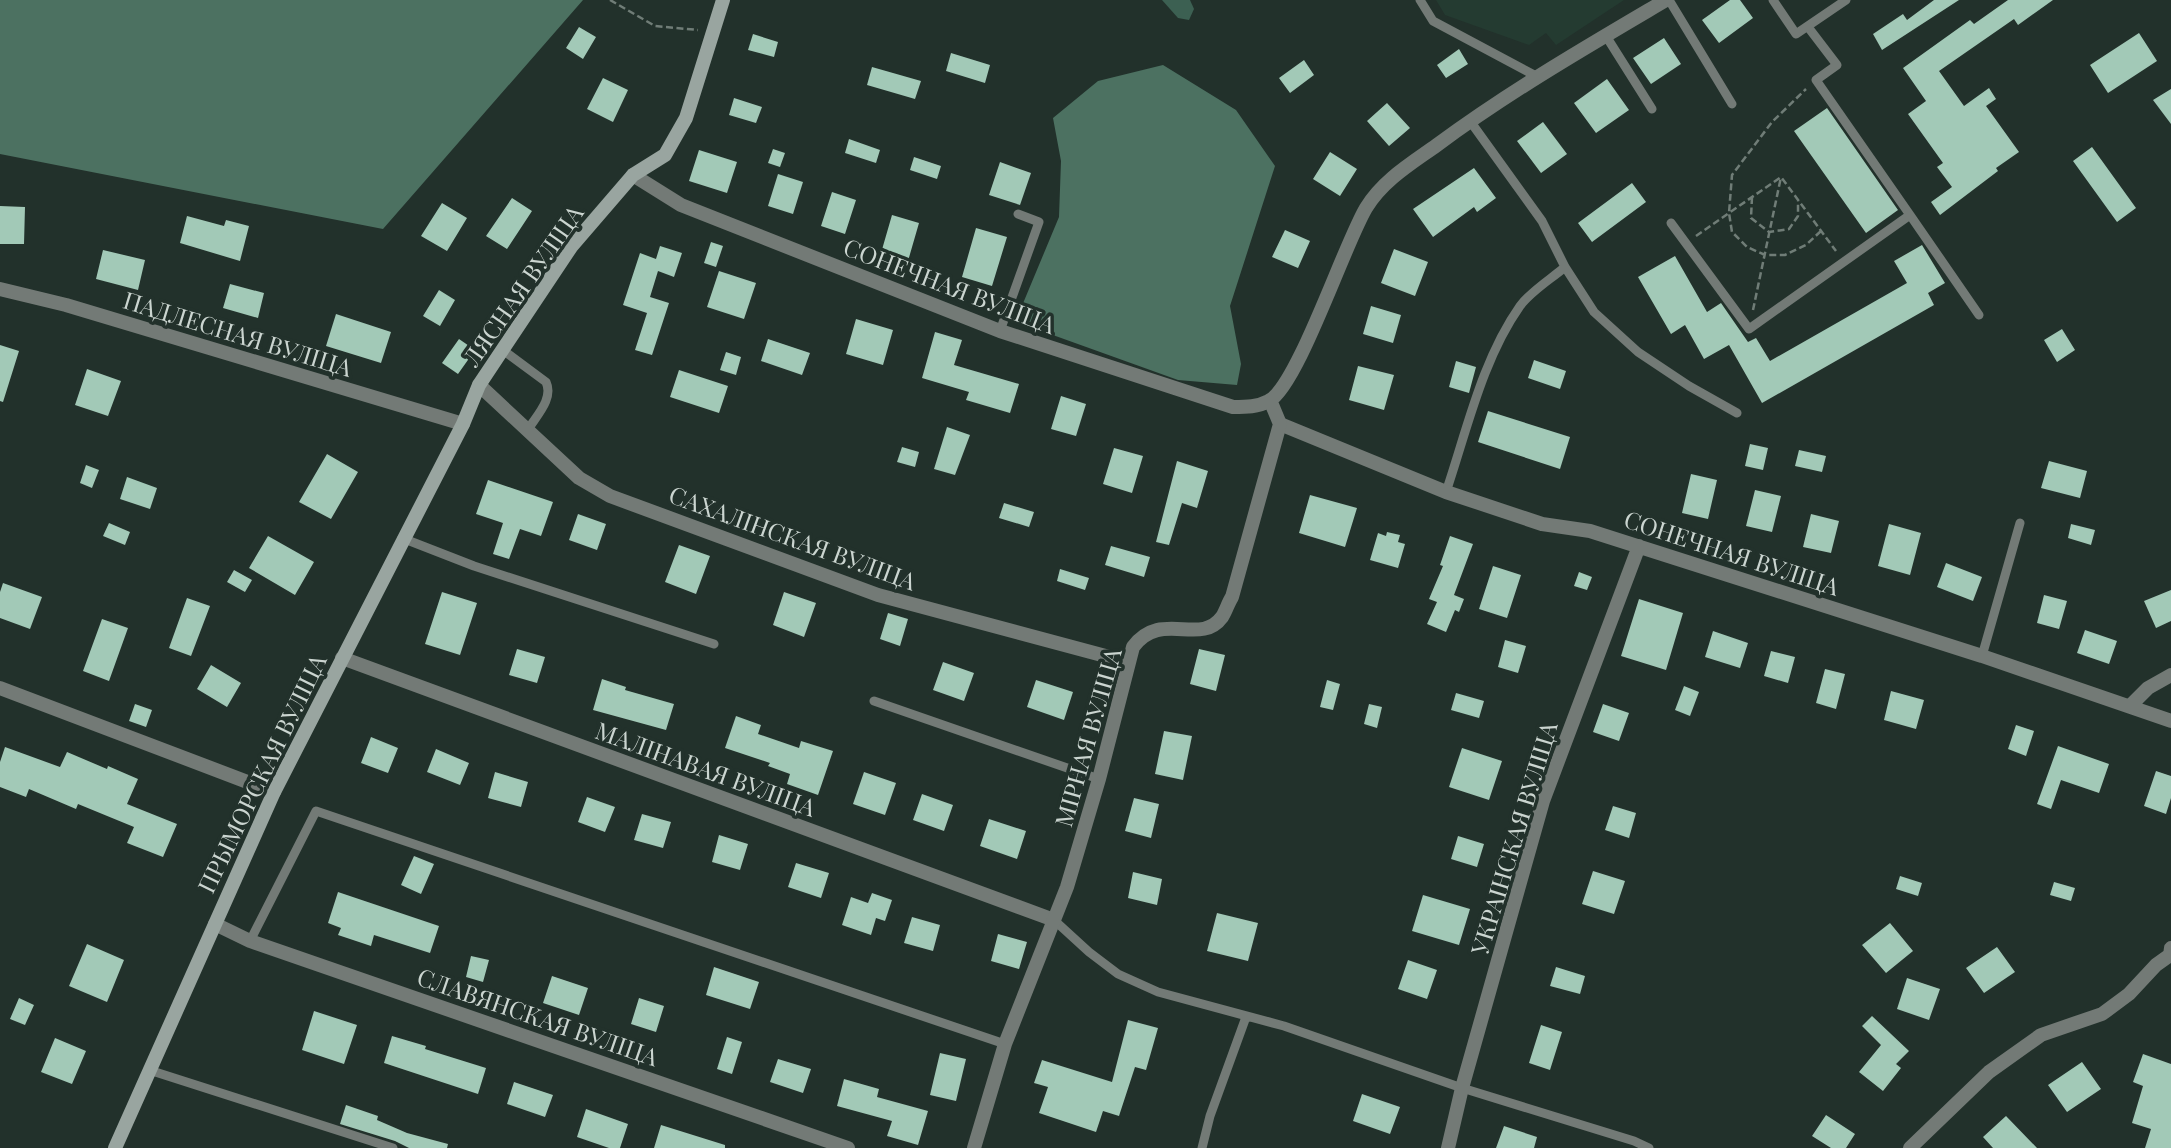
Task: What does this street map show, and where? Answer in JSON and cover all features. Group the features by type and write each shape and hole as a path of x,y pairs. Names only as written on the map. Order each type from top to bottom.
{"main road":[{"name":"ЛЯСНАЯ ВУЛІЦА","path":"463,424 479,385 571,247 633,175 665,155 686,118 723,0"},
{"name":"ПРЫМОРСКАЯ ВУЛІЦА","path":"115,1148 274,792 402,538 463,424"}],"street":[{"path":"1280,424 1265,402 1281,390 1303,349 1367,206 1389,180 1470,121 1538,77 1668,0"},
{"name":"СОНЕЧНАЯ ВУЛІЦА","path":"633,175 681,205 1000,331 1233,407 1254,406 1265,402"},
{"name":"ПАДЛЕСНАЯ ВУЛІЦА","path":"0,289 66,305 463,424"},
{"name":"САХАЛІНСКАЯ ВУЛІЦА","path":"479,385 579,478 610,496 878,595 1128,662"},
{"name":"СОНЕЧНАЯ ВУЛІЦА","path":"1280,424 1447,492 1542,524 1590,531 1639,546 1982,656 2171,721"},
{"name":"МІРНАЯ ВУЛІЦА","path":"974,1148 1005,1044 1067,887 1099,779 1133,647 1142,635 1157,628 1193,630 1210,627 1222,618 1235,585 1280,424"},
{"name":"УКРАІНСКАЯ ВУЛІЦА","path":"1448,1148 1462,1088 1543,801 1639,546"},
{"name":"МАЛІНАВАЯ ВУЛІЦА","path":"342,657 1054,920"},
{"path":"2130,706 2148,688 2171,675"},
{"path":"0,688 274,792"},
{"name":"СЛАВЯНСКАЯ ВУЛІЦА","path":"215,924 250,941 848,1148"},
{"path":"1910,1148 1989,1072 2042,1035 2102,1014 2129,995 2156,965 2171,955"}],"lane":[{"path":"1420,0 1433,21 1538,77"},
{"path":"1668,0 1732,104"},
{"path":"1773,0 1796,34 1846,0"},
{"path":"1808,27 1837,65 1816,80 1979,315"},
{"path":"1606,36 1652,109"},
{"path":"1470,121 1542,221 1565,267 1594,312 1638,352 1689,386 1737,413"},
{"path":"1000,331 1039,222 1018,214"},
{"path":"1671,223 1749,329 1910,215"},
{"path":"1447,492 1480,390 1500,340 1522,304 1565,267"},
{"path":"504,351 546,382 549,389 548,397 527,431"},
{"path":"1982,656 2020,523"},
{"path":"402,538 474,566 714,644"},
{"path":"874,701 1099,779"},
{"path":"250,941 316,811 1005,1044"},
{"path":"1054,920 1118,974 1158,992 1207,1003 1246,1017 1284,1026 1462,1088 1649,1148"},
{"path":"1202,1148 1210,1116 1246,1017"},
{"path":"149,1070 393,1148"}],"path":[{"path":"610,0 655,26 714,32"},
{"path":"1816,80 1772,122 1731,175 1729,213 1732,232 1747,247 1765,255 1785,254 1806,245 1821,231"},
{"path":"1686,244 1781,177"},
{"path":"1781,177 1844,262"},
{"path":"1749,329 1781,177"},
{"path":"1752,197 1751,218 1769,232 1789,229 1798,216 1798,200"}],"shaded area":[{"path":"0,0 583,0 383,229 0,154"},
{"path":"1162,0 1190,0 1194,9 1189,20 1178,18"},
{"path":"1436,0 1624,0 1556,45 1546,33 1529,45 1445,15"},
{"path":"1163,65 1236,110 1275,166 1230,306 1241,364 1237,385 1178,380 1025,325 1019,313 1059,217 1061,161 1053,118 1098,81"}],"building":[{"path":"1730,0 1740,0 1753,18 1719,43 1702,20"},
{"path":"1934,0 1959,0 1882,50 1873,34 1903,14 1907,20"},
{"path":"2008,0 2053,0 2018,25 2014,19 1939,71 1964,106 1989,88 1996,99 1986,106 2019,152 1940,215 1931,202 1952,187 1937,167 1943,163 1908,114 1926,101 1903,68 1970,20 1974,24"},
{"path":"579,27 596,37 583,59 566,48"},
{"path":"2139,33 2157,61 2108,93 2090,65"},
{"path":"753,34 778,42 774,57 748,50"},
{"path":"1664,38 1681,64 1651,84 1633,58"},
{"path":"1459,49 1468,64 1446,78 1437,65"},
{"path":"951,53 990,65 985,83 946,71"},
{"path":"1304,60 1314,75 1290,93 1279,78"},
{"path":"872,67 921,81 915,99 867,85"},
{"path":"603,78 628,90 613,122 587,109"},
{"path":"1607,79 1629,110 1596,133 1574,103"},
{"path":"2171,89 2171,124 2153,100"},
{"path":"734,98 762,107 756,123 729,115"},
{"path":"1387,103 1410,128 1389,146 1367,121"},
{"path":"1827,108 1898,210 1866,233 1794,131"},
{"path":"1543,122 1567,154 1541,173 1517,141"},
{"path":"849,139 880,150 876,163 845,153"},
{"path":"2092,147 2136,208 2117,222 2073,161"},
{"path":"773,149 785,153 780,167 768,163"},
{"path":"699,150 737,162 727,193 689,181"},
{"path":"1330,152 1357,169 1340,196 1313,179"},
{"path":"914,157 941,166 937,179 910,170"},
{"path":"1000,162 1031,173 1020,205 989,195"},
{"path":"1474,168 1496,198 1477,212 1474,207 1433,237 1413,209"},
{"path":"778,174 803,182 793,214 768,206"},
{"path":"1632,183 1646,202 1592,242 1578,223"},
{"path":"832,192 856,200 845,234 821,226"},
{"path":"512,198 532,211 507,249 486,236"},
{"path":"442,203 467,218 447,251 421,236"},
{"path":"0,206 25,207 24,244 0,244"},
{"path":"892,215 919,223 908,261 881,253"},
{"path":"187,216 224,226 226,220 249,226 240,261 180,243"},
{"path":"976,228 1007,237 992,286 962,277"},
{"path":"1285,230 1310,241 1298,268 1272,257"},
{"path":"711,242 723,246 716,267 704,263"},
{"path":"1922,245 1945,283 1928,293 1934,305 1762,403 1729,345 1704,359 1685,325 1671,334 1638,277 1675,256 1707,312 1721,303 1748,342 1756,338 1770,361 1907,283 1894,261"},
{"path":"660,246 682,253 674,277 658,271 650,297 669,303 652,355 635,350 647,313 623,305 640,253 656,259"},
{"path":"1394,249 1428,262 1415,296 1381,283"},
{"path":"103,250 145,260 138,290 96,279"},
{"path":"719,271 756,283 744,319 707,307"},
{"path":"230,284 264,293 258,318 223,308"},
{"path":"439,290 455,300 440,326 423,316"},
{"path":"1371,306 1401,315 1393,343 1363,334"},
{"path":"336,314 391,332 381,363 326,346"},
{"path":"856,319 893,330 883,365 846,354"},
{"path":"2062,329 2075,350 2057,362 2044,340"},
{"path":"935,332 962,340 954,365 1019,384 1010,413 966,400 969,392 922,378"},
{"path":"459,339 475,350 458,374 442,363"},
{"path":"768,339 810,353 802,375 761,361"},
{"path":"0,345 19,351 3,402 0,401"},
{"path":"726,352 741,357 736,375 720,370"},
{"path":"1534,360 1566,371 1560,389 1528,378"},
{"path":"1456,361 1476,367 1469,393 1449,387"},
{"path":"1358,366 1394,375 1384,410 1349,400"},
{"path":"87,369 121,381 108,416 75,405"},
{"path":"679,370 728,386 719,413 670,397"},
{"path":"1061,396 1086,404 1076,436 1051,429"},
{"path":"1488,411 1570,437 1560,469 1478,442"},
{"path":"947,427 970,435 955,475 934,469"},
{"path":"1750,444 1768,448 1763,470 1745,466"},
{"path":"902,447 919,452 915,467 897,462"},
{"path":"1114,448 1143,456 1132,493 1103,484"},
{"path":"1799,450 1826,456 1822,472 1795,466"},
{"path":"327,454 358,472 331,519 299,502"},
{"path":"1177,461 1208,471 1197,508 1182,503 1169,545 1156,542"},
{"path":"2049,461 2087,471 2080,498 2041,488"},
{"path":"86,465 99,470 92,488 80,483"},
{"path":"1691,474 1717,480 1708,519 1682,513"},
{"path":"127,477 157,488 150,509 120,499"},
{"path":"488,480 553,502 541,536 520,529 509,559 493,554 503,523 476,514"},
{"path":"1755,490 1781,496 1772,532 1746,526"},
{"path":"1310,495 1357,508 1345,547 1299,533"},
{"path":"1004,503 1034,512 1029,527 999,518"},
{"path":"578,514 606,524 597,550 569,540"},
{"path":"1811,514 1839,521 1831,553 1803,547"},
{"path":"109,523 130,532 125,545 103,536"},
{"path":"1889,524 1921,533 1910,575 1878,566"},
{"path":"2071,524 2095,530 2091,545 2068,538"},
{"path":"1387,532 1400,535 1398,542 1405,544 1398,568 1370,560 1378,533 1386,536"},
{"path":"268,536 314,562 295,595 249,568"},
{"path":"1450,536 1473,544 1454,595 1464,599 1459,612 1455,610 1446,632 1427,624 1437,602 1429,599 1443,566 1440,565"},
{"path":"679,545 710,556 696,594 665,582"},
{"path":"1111,546 1150,557 1144,577 1105,565"},
{"path":"1946,563 1982,577 1973,601 1937,587"},
{"path":"1493,566 1521,575 1507,618 1479,609"},
{"path":"1060,569 1089,578 1085,590 1057,581"},
{"path":"234,570 252,580 245,592 227,582"},
{"path":"1579,572 1592,577 1587,590 1574,586"},
{"path":"3,583 42,597 30,629 0,618 0,592"},
{"path":"2171,590 2171,621 2156,628 2144,601"},
{"path":"442,592 477,603 460,655 425,644"},
{"path":"784,592 816,603 804,637 773,625"},
{"path":"2044,595 2067,601 2059,629 2037,623"},
{"path":"187,598 210,606 191,656 169,648"},
{"path":"1639,599 1683,613 1666,670 1621,656"},
{"path":"888,613 908,619 900,646 880,639"},
{"path":"102,619 128,628 109,681 83,671"},
{"path":"2085,630 2117,641 2109,664 2077,653"},
{"path":"1713,631 1748,643 1740,668 1705,657"},
{"path":"1505,640 1526,646 1518,673 1498,667"},
{"path":"517,649 545,657 537,683 509,675"},
{"path":"1199,649 1225,655 1216,691 1190,684"},
{"path":"1771,651 1795,657 1788,683 1764,676"},
{"path":"943,662 974,673 964,701 933,690"},
{"path":"211,665 241,683 227,707 197,689"},
{"path":"1825,669 1845,674 1836,709 1816,703"},
{"path":"602,679 626,687 625,690 674,704 666,730 593,710"},
{"path":"1036,680 1073,692 1064,720 1027,707"},
{"path":"1327,680 1340,684 1333,710 1320,707"},
{"path":"1684,686 1699,692 1690,716 1675,710"},
{"path":"1891,691 1924,700 1916,729 1884,720"},
{"path":"1456,693 1484,701 1479,718 1451,710"},
{"path":"135,704 152,710 146,727 129,721"},
{"path":"1369,704 1382,707 1377,728 1364,724"},
{"path":"1603,704 1629,713 1619,741 1593,732"},
{"path":"736,716 761,725 758,734 799,748 801,741 833,751 818,795 787,784 790,774 768,766 770,763 725,748"},
{"path":"2016,725 2034,731 2026,756 2008,749"},
{"path":"1164,731 1192,736 1183,780 1155,774"},
{"path":"371,737 398,748 388,773 361,763"},
{"path":"2058,746 2109,764 2099,793 2061,780 2051,809 2037,804"},
{"path":"5,747 60,767 67,752 138,779 127,804 177,824 163,857 127,843 134,827 78,804 76,809 29,789 26,797 0,787 0,762"},
{"path":"1462,748 1502,761 1489,800 1449,787"},
{"path":"436,749 469,763 460,785 427,772"},
{"path":"2156,771 2171,776 2171,798 2166,814 2144,806"},
{"path":"495,772 528,782 521,807 488,798"},
{"path":"864,772 896,783 885,815 853,804"},
{"path":"922,794 953,805 944,831 913,820"},
{"path":"587,797 615,807 605,832 578,822"},
{"path":"1134,798 1159,804 1151,838 1125,831"},
{"path":"1613,806 1636,813 1629,838 1605,830"},
{"path":"642,814 671,822 663,848 634,840"},
{"path":"989,819 1026,831 1017,859 980,846"},
{"path":"719,835 748,844 740,870 712,862"},
{"path":"1458,836 1484,844 1477,867 1451,859"},
{"path":"414,856 434,864 421,894 401,885"},
{"path":"796,863 829,873 821,898 788,887"},
{"path":"1593,871 1625,881 1614,914 1582,904"},
{"path":"1133,872 1162,879 1157,905 1128,898"},
{"path":"1900,876 1922,883 1918,896 1896,889"},
{"path":"2054,882 2075,888 2071,901 2050,895"},
{"path":"338,892 439,926 430,953 374,935 371,946 338,935 341,928 328,923"},
{"path":"872,893 892,900 885,921 876,918 871,935 842,925 851,897 868,903"},
{"path":"1423,895 1470,909 1459,945 1412,931"},
{"path":"1217,913 1258,923 1248,961 1207,951"},
{"path":"912,917 940,925 933,951 904,943"},
{"path":"1890,923 1913,951 1886,973 1862,945"},
{"path":"998,934 1027,942 1019,969 991,961"},
{"path":"87,944 124,960 107,1002 69,986"},
{"path":"1997,947 2015,972 1984,993 1966,968"},
{"path":"471,956 489,960 483,982 466,977"},
{"path":"1408,960 1437,970 1427,999 1398,989"},
{"path":"714,967 759,982 750,1009 706,995"},
{"path":"1556,967 1585,976 1580,994 1550,986"},
{"path":"552,976 588,988 579,1015 543,1003"},
{"path":"1907,978 1940,989 1929,1020 1897,1009"},
{"path":"19,998 34,1005 25,1025 10,1019"},
{"path":"639,998 664,1006 656,1032 631,1024"},
{"path":"314,1011 357,1025 344,1064 302,1050"},
{"path":"1872,1016 1909,1051 1896,1064 1901,1068 1883,1091 1859,1072 1881,1045 1862,1026"},
{"path":"1128,1020 1158,1028 1146,1070 1135,1067 1119,1116 1103,1111 1096,1132 1039,1113 1048,1087 1034,1083 1042,1060 1112,1082"},
{"path":"1541,1025 1562,1032 1550,1070 1529,1063"},
{"path":"392,1036 486,1068 478,1094 384,1063"},
{"path":"727,1037 742,1042 732,1074 717,1069"},
{"path":"55,1038 86,1051 72,1084 41,1072"},
{"path":"940,1053 966,1059 956,1101 930,1095"},
{"path":"2143,1054 2171,1064 2171,1148 2145,1148 2151,1129 2132,1123 2143,1086 2133,1082"},
{"path":"778,1059 811,1069 803,1093 770,1082"},
{"path":"2082,1062 2101,1089 2067,1112 2048,1085"},
{"path":"844,1079 879,1089 877,1097 928,1111 918,1145 887,1136 892,1121 837,1106"},
{"path":"514,1082 553,1095 545,1117 507,1104"},
{"path":"1362,1094 1400,1107 1390,1134 1353,1121"},
{"path":"346,1105 378,1116 377,1120 407,1133 448,1144 447,1148 409,1148 340,1124"},
{"path":"586,1109 628,1124 620,1148 609,1148 577,1137"},
{"path":"1826,1115 1855,1134 1846,1148 1831,1148 1812,1136"},
{"path":"2006,1116 2037,1148 1993,1148 1983,1137"},
{"path":"661,1125 725,1145 725,1148 654,1148"},
{"path":"1504,1126 1537,1137 1534,1148 1496,1148"}]}
